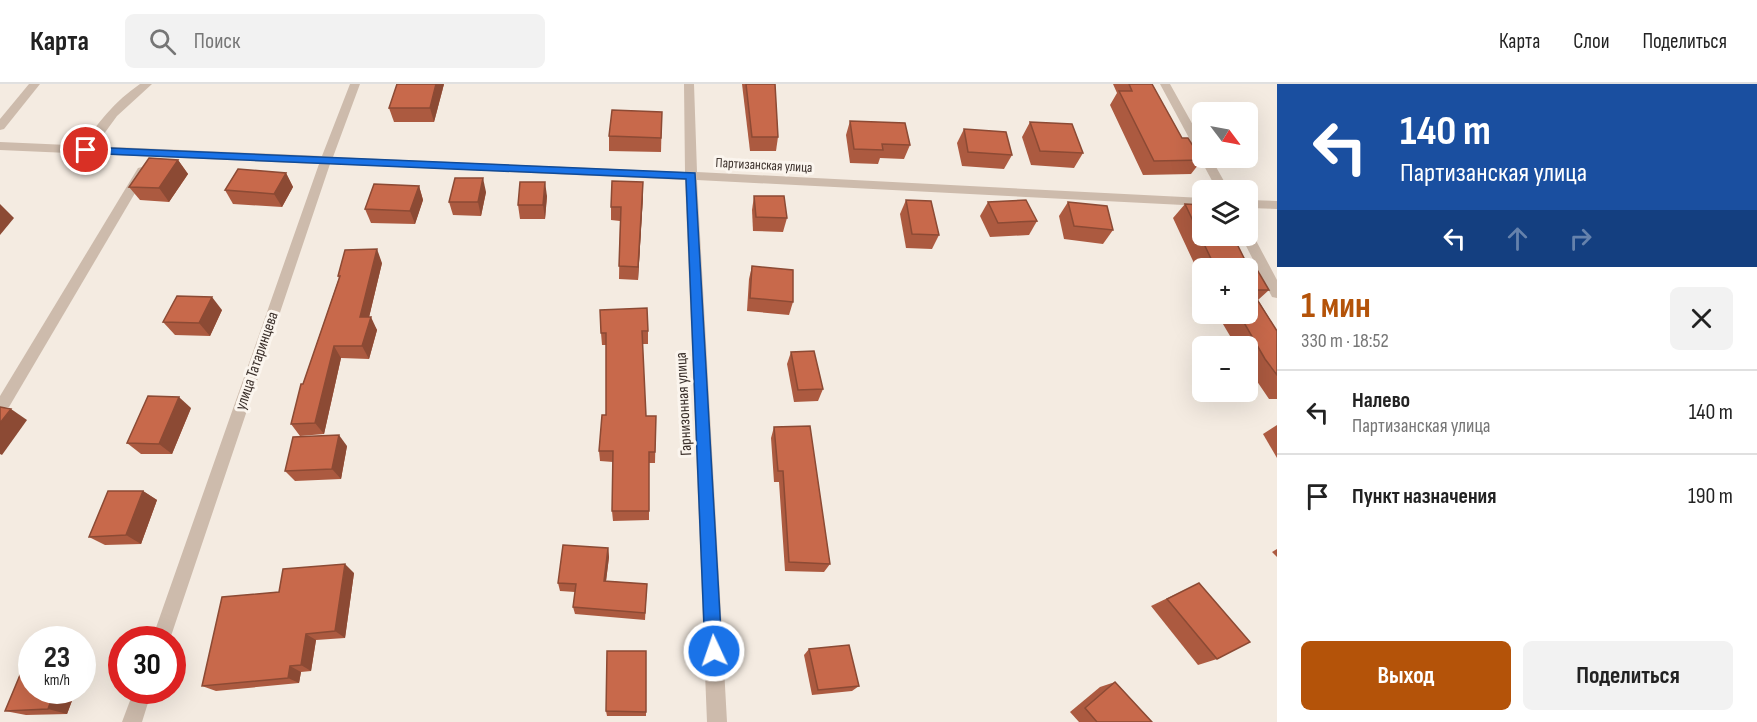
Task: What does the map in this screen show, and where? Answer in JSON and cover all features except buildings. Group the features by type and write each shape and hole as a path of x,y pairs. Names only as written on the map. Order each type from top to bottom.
{"street":[{"path":"0,126 35,84"},
{"path":"86,150 98,130 118,108 147,84"},
{"name":"улица Татаринцева","path":"165,626 326,160 355,84"},
{"name":"Гарнизонная улица","path":"689,84 691,176 717,722"},
{"path":"1165,84 1192,134"},
{"name":"Партизанская улица","path":"0,147 691,176 1192,201"},
{"path":"4,403 152,153"},
{"path":"1258,204 1277,205"},
{"path":"1252,246 1277,293"},
{"path":"132,722 138,704"}],"route":[{"path":"86,150 691,176 714,651"}]}
